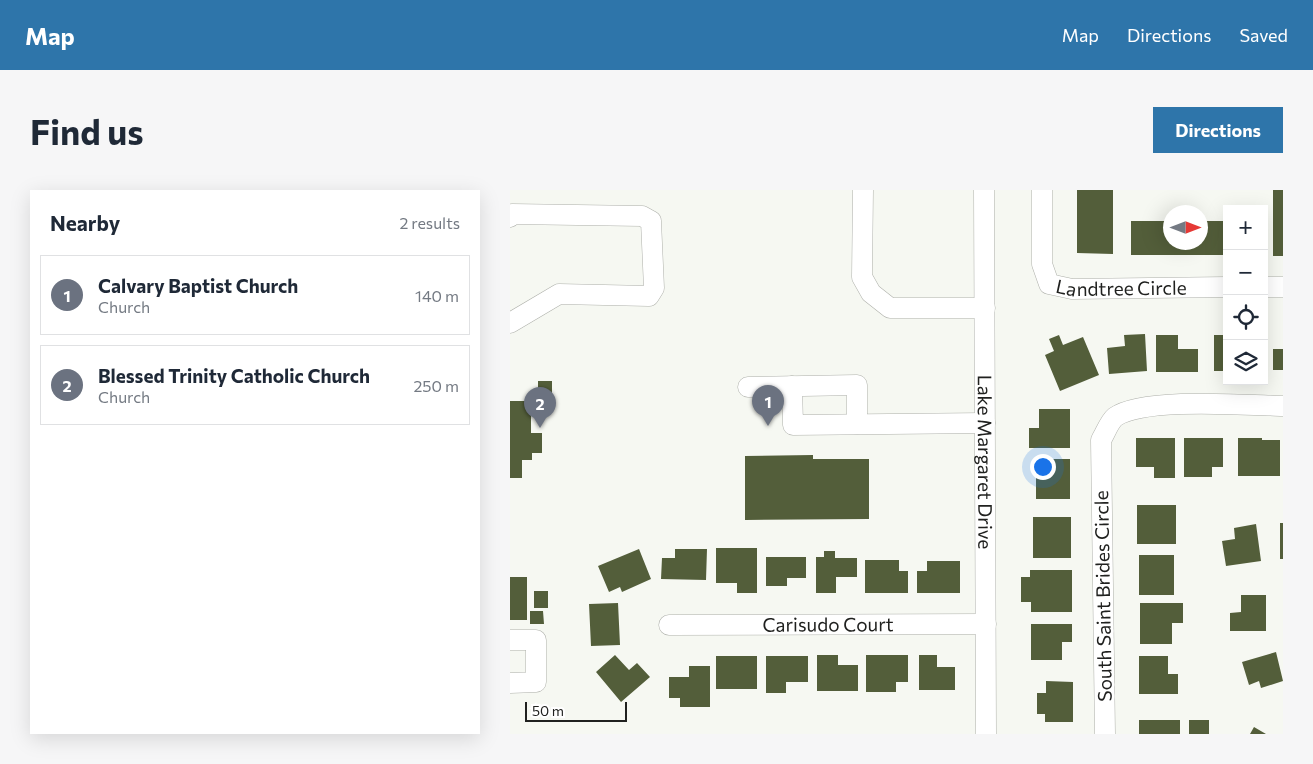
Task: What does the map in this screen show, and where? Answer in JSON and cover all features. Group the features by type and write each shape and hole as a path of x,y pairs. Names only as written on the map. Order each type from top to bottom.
{"street":[{"path":"863,190 862,277 871,293 890,308 984,308"},
{"name":"Lake Margaret Drive","path":"984,190 986,734"},
{"name":"Landtree Circle","path":"1042,190 1042,264 1049,284 1072,289 1223,287"},
{"path":"510,217 512,214 642,216 651,221 654,288 648,296 559,294 510,323"},
{"path":"1268,287 1283,287"},
{"path":"748,387 857,385 857,424"},
{"path":"792,386 793,425 985,423"},
{"name":"South Saint Brides Circle","path":"1105,734 1101,440 1114,418 1135,409 1162,404 1283,406"},
{"name":"Carisudo Court","path":"669,625 986,624"},
{"path":"510,640 536,640 536,682 510,682"}],"building":[{"path":"1077,190 1113,190 1113,254 1077,253"},
{"path":"1273,190 1283,190 1283,256 1273,256"},
{"path":"1131,221 1163,221 1163,250 1208,250 1208,221 1223,221 1223,255 1131,255"},
{"path":"1145,334 1147,371 1109,374 1107,348 1125,346 1124,335"},
{"path":"1059,335 1063,345 1083,337 1099,375 1060,391 1045,355 1054,351 1049,339"},
{"path":"1156,335 1178,335 1178,349 1198,349 1198,372 1156,372"},
{"path":"1214,335 1223,335 1223,371 1214,371"},
{"path":"1273,349 1283,349 1283,370 1273,370"},
{"path":"538,381 552,381 552,411 538,411"},
{"path":"510,401 531,401 531,433 542,433 542,453 532,453 532,460 522,460 522,478 510,478"},
{"path":"1039,409 1070,409 1070,448 1029,448 1029,428 1039,428"},
{"path":"1136,438 1175,438 1175,478 1154,478 1154,467 1136,467"},
{"path":"1184,438 1223,438 1223,467 1212,467 1212,477 1184,477"},
{"path":"1238,438 1280,440 1280,476 1238,476"},
{"path":"813,455 813,459 869,459 869,519 745,520 745,456"},
{"path":"1036,459 1070,459 1070,499 1036,499"},
{"path":"1137,505 1176,505 1176,544 1137,544"},
{"path":"1033,517 1071,517 1071,558 1033,558"},
{"path":"1280,523 1283,523 1283,559 1280,559"},
{"path":"1256,524 1261,561 1226,566 1222,541 1235,539 1234,528"},
{"path":"716,548 757,548 757,593 737,593 737,583 716,583"},
{"path":"639,549 651,579 622,592 620,587 609,592 598,566"},
{"path":"675,549 707,549 706,580 661,579 662,558 675,558"},
{"path":"824,551 835,551 835,558 857,558 857,577 836,577 836,593 816,593 816,557 824,557"},
{"path":"1139,555 1174,555 1174,595 1139,595"},
{"path":"766,557 806,557 806,578 787,578 787,586 766,586"},
{"path":"865,560 899,560 899,571 908,571 908,593 865,593"},
{"path":"927,561 960,561 960,593 917,593 917,571 927,571"},
{"path":"1030,570 1072,570 1072,612 1031,612 1031,602 1021,602 1021,577 1030,577"},
{"path":"510,577 527,577 527,620 510,620"},
{"path":"534,591 548,591 548,608 534,608"},
{"path":"1241,595 1266,595 1266,631 1230,631 1230,613 1241,612"},
{"path":"618,603 620,645 591,646 589,604"},
{"path":"1140,603 1183,603 1183,623 1172,623 1172,644 1140,644"},
{"path":"530,611 543,611 544,624 530,624"},
{"path":"1031,624 1072,624 1072,642 1062,642 1062,660 1031,660"},
{"path":"1276,652 1283,681 1261,688 1259,681 1249,685 1242,662"},
{"path":"615,655 629,670 637,663 650,677 621,702 596,672"},
{"path":"817,655 838,655 838,665 858,665 858,691 817,691"},
{"path":"866,655 908,655 908,682 896,682 896,692 866,692"},
{"path":"919,655 937,655 937,667 955,667 955,690 919,690"},
{"path":"716,656 757,656 757,689 716,689"},
{"path":"766,656 808,656 808,682 786,682 786,693 766,693"},
{"path":"1139,656 1168,656 1168,674 1178,674 1178,694 1139,694"},
{"path":"689,666 710,666 710,707 680,707 680,698 669,698 669,677 689,677"},
{"path":"1046,681 1073,682 1073,722 1045,722 1045,714 1037,714 1037,693 1046,693"},
{"path":"1139,720 1180,720 1180,734 1139,734"},
{"path":"1189,720 1209,720 1209,734 1189,734"},
{"path":"1254,727 1266,734 1250,734"}],"place":[{"name":"Calvary Baptist Church","path":"768,426"},
{"name":"Blessed Trinity Catholic Church","path":"540,428"}]}
